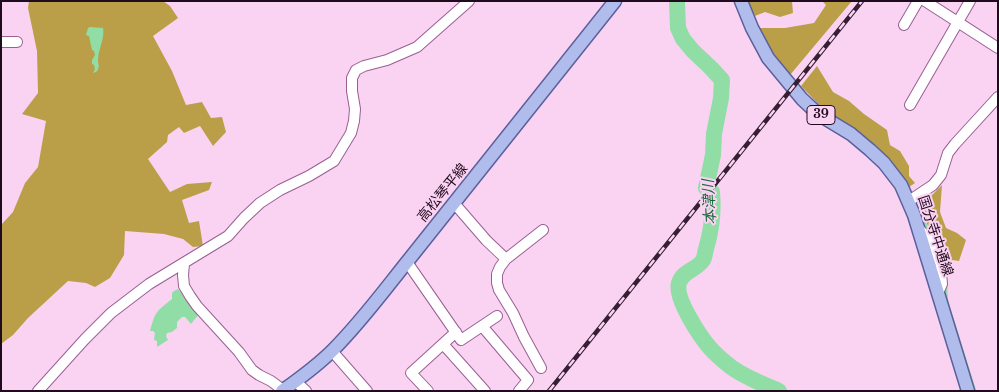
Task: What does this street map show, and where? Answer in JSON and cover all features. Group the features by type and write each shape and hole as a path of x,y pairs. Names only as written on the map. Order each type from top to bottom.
{"main road":[{"name":"高松琴平線","path":"282,390 296,381 332,351 353,329 615,1"},
{"name":"国分寺中通線","path":"741,1 756,38 768,58 802,99 818,114 851,134 884,163 901,186 909,201 918,228 968,391"}],"street":[{"path":"904,25 918,1"},
{"path":"925,1 998,48"},
{"path":"910,105 970,1"},
{"path":"38,391 84,339 112,313 150,284 228,236 260,203 334,161 350,133 354,121 355,109 352,78 356,70 387,60 417,47 462,3"},
{"path":"1,42 17,42"},
{"path":"909,201 933,185 941,175 948,153 998,96"},
{"path":"454,203 486,240 506,259"},
{"path":"541,368 499,290 497,274 506,259 543,230"},
{"path":"407,262 461,340 497,316"},
{"path":"184,264 184,286 197,306 239,352 252,370 282,390"},
{"path":"482,326 528,380 519,391"},
{"path":"428,391 412,373 456,332"},
{"path":"443,344 485,391"},
{"path":"332,351 367,391"},
{"path":"296,381 306,391"}],"shaded area":[{"path":"29,1 163,1 170,6 178,18 153,36 172,71 186,105 202,102 211,118 222,117 226,132 213,146 200,126 184,133 179,127 168,135 167,142 148,159 170,192 187,184 212,182 209,190 182,200 189,223 199,221 203,246 193,247 183,239 164,234 125,231 124,255 110,278 95,287 86,283 68,281 28,318 13,335 1,344 1,225 13,212 25,183 38,167 46,121 22,114 38,93 37,51 28,8"},
{"path":"748,1 792,1 793,13 780,17 765,12 755,16"},
{"path":"822,1 852,1 790,75 767,45 757,28 785,28 814,23 826,5"},
{"path":"90,27 103,28 98,56 99,67 93,73 95,69 92,60 95,55 89,36 86,35"},
{"path":"817,66 833,92 849,101 887,130 890,145 900,151 909,166 909,176 915,183 909,187 890,159 856,129 823,109 801,86"},
{"path":"942,185 940,212 946,228 966,240 959,261 945,259 922,214 919,204"},
{"path":"178,289 199,314 191,324 185,317 182,317 177,322 177,328 167,333 168,340 157,347 157,341 154,340 155,333 150,331 153,319 160,309 172,299 172,293"}],"waterway":[{"name":"本津川","path":"677,1 678,28 683,39 722,80 721,98 714,134 713,155 706,188 712,192 713,214 710,235 703,260 684,275 679,283 680,298 695,327 716,354 731,367 779,391"},
{"path":"916,204 930,234"},
{"path":"946,287 947,301 975,391"}],"railway":[{"path":"549,391 862,1"}]}
